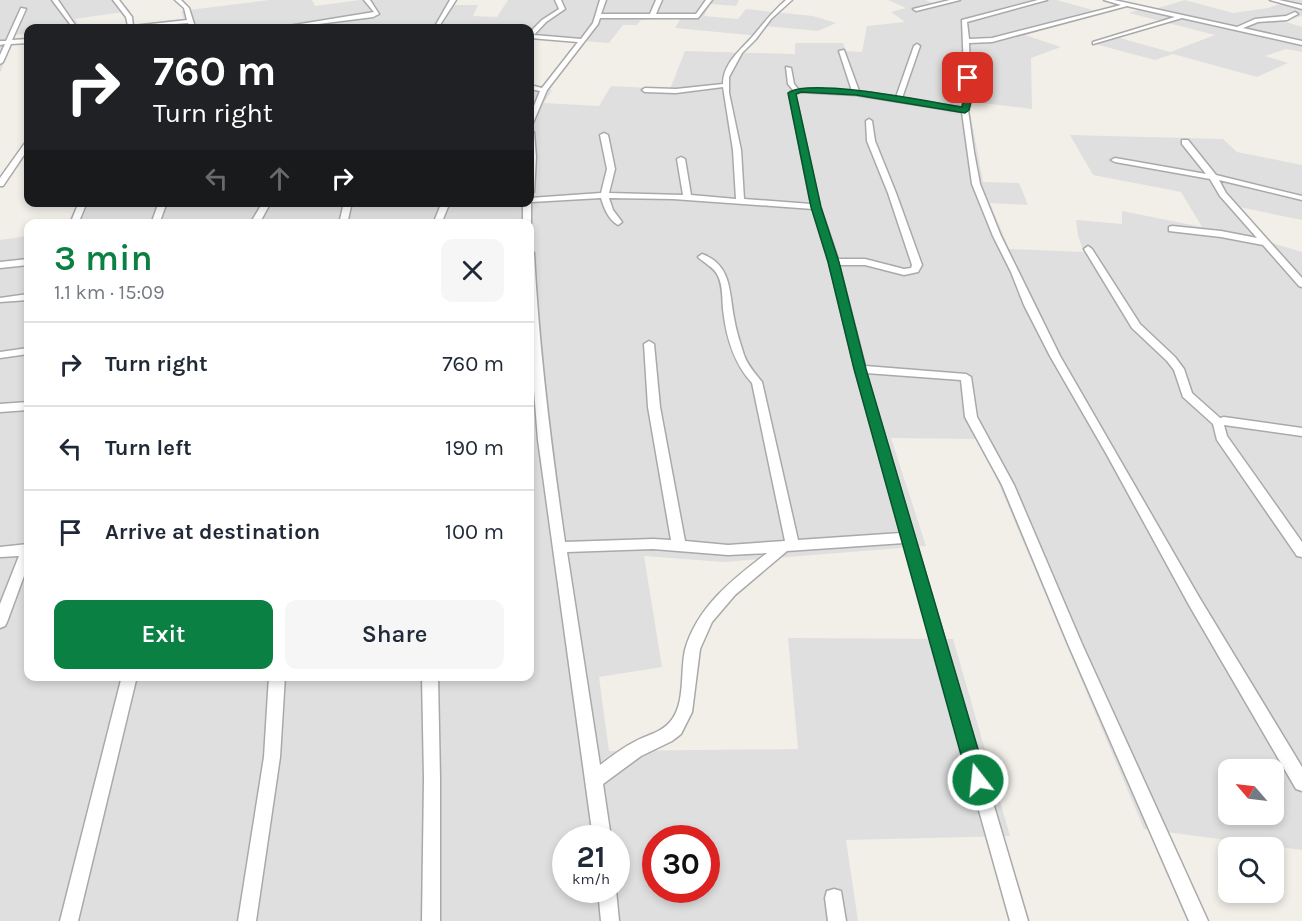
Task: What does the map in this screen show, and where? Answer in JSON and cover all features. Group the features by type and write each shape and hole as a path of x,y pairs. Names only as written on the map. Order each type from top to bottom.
{"street":[{"path":"55,0 72,24"},
{"path":"116,0 129,17 130,24"},
{"path":"178,0 186,8 191,24"},
{"path":"327,24 377,13 367,0"},
{"path":"438,24 453,0"},
{"path":"534,31 562,9 558,0"},
{"path":"534,113 543,90 554,80 600,16 600,4 603,0"},
{"path":"652,17 659,0"},
{"path":"600,16 700,16 709,0"},
{"path":"740,202 736,150 726,93 728,74 739,52 754,38 769,18 789,0"},
{"path":"916,9 957,0"},
{"path":"1044,0 966,19 964,22 970,89 965,110 976,184 997,236 1054,356 1113,455 1194,601 1302,783"},
{"path":"1107,0 1300,41"},
{"path":"966,41 992,40 1143,0"},
{"path":"1273,0 1302,7"},
{"path":"0,62 23,9"},
{"path":"1237,29 1257,20 1287,18 1295,14"},
{"path":"1095,43 1181,16"},
{"path":"164,24 190,21"},
{"path":"534,35 582,41"},
{"path":"0,43 24,40"},
{"path":"898,99 917,46"},
{"path":"842,51 856,93"},
{"path":"788,68 791,84 796,90"},
{"path":"645,90 676,91 727,85"},
{"path":"534,88 543,90"},
{"path":"965,110 856,93 796,90 792,92 792,102 810,172 816,207 834,262 860,369 1019,921"},
{"path":"834,262 865,262 904,272 915,270 917,265 871,141 869,121"},
{"path":"604,135 611,169 604,195 609,210 618,222"},
{"path":"1185,142 1213,177 1223,194 1302,284"},
{"path":"0,184 24,151"},
{"path":"681,159 687,198"},
{"path":"1115,160 1213,177 1302,198"},
{"path":"534,200 577,194 687,198 816,207"},
{"path":"1172,230 1221,234 1263,242"},
{"path":"1088,249 1136,326 1171,359 1179,369 1187,394 1218,423 1221,437 1302,552"},
{"path":"702,257 714,263 726,282 729,317 742,364 757,382 788,546"},
{"path":"0,265 24,262"},
{"path":"3,300 24,297"},
{"path":"534,334 544,440 600,825"},
{"path":"649,344 654,407 679,547"},
{"path":"0,355 24,352"},
{"path":"860,369 966,377 971,417 1021,514 1074,644 1198,921"},
{"path":"0,408 24,406"},
{"path":"1218,423 1224,421 1302,432"},
{"path":"560,548 652,544 728,550 907,538"},
{"path":"594,780 635,750 675,729 683,719 693,648 699,633 723,598 788,546"},
{"path":"0,552 24,550"},
{"path":"0,622 24,560"},
{"path":"69,921 129,681"},
{"path":"247,921 272,757 277,681"},
{"path":"430,681 431,921"},
{"path":"834,898 837,921"},
{"path":"608,903 610,921"}],"shaded area":[{"path":"0,0 120,0 130,11 75,19 78,24 24,24 24,34 16,35 0,73"},
{"path":"269,0 312,0 315,6 360,0 456,0 454,5 478,5 473,16 497,17 508,0 739,0 736,6 710,4 704,16 738,19 746,9 813,16 836,23 818,31 764,26 759,36 675,28 681,18 641,20 637,25 623,25 609,43 534,37 534,24 186,24 181,11"},
{"path":"888,0 925,0 933,3 949,0 1057,0 1103,13 1025,35 1061,47 1031,58 1032,109 973,102 970,112 983,182 1019,183 1028,205 990,203 1009,249 1084,252 1078,236 1076,220 1122,224 1122,211 1202,227 1181,192 1093,175 1070,135 1223,139 1237,152 1302,165 1302,220 1239,207 1268,242 1302,252 1302,850 1284,848 1284,837 1218,837 1218,839 1144,829 980,439 891,438 926,546 724,562 644,556 662,667 599,677 609,751 798,749 788,638 953,639 1010,836 846,840 858,921 0,921 0,240 24,237 24,681 534,681 534,219 70,219 75,207 534,207 534,87 552,90 544,103 599,106 611,86 670,89 685,51 795,54 795,43 843,43 846,51 862,52 867,26 905,22 891,12 906,8"},
{"path":"1185,0 1233,13 1280,4 1268,0 1302,0 1302,16 1283,21 1302,27 1302,52 1286,49 1265,56 1288,63 1257,77 1173,54 1155,60 1091,43 1113,36 1170,52 1215,35 1129,13 1147,7 1155,9"}],"route":[{"path":"968,78 970,89 965,110 825,90 794,91 792,102 810,172 816,207 834,262 860,369 978,780"}]}
